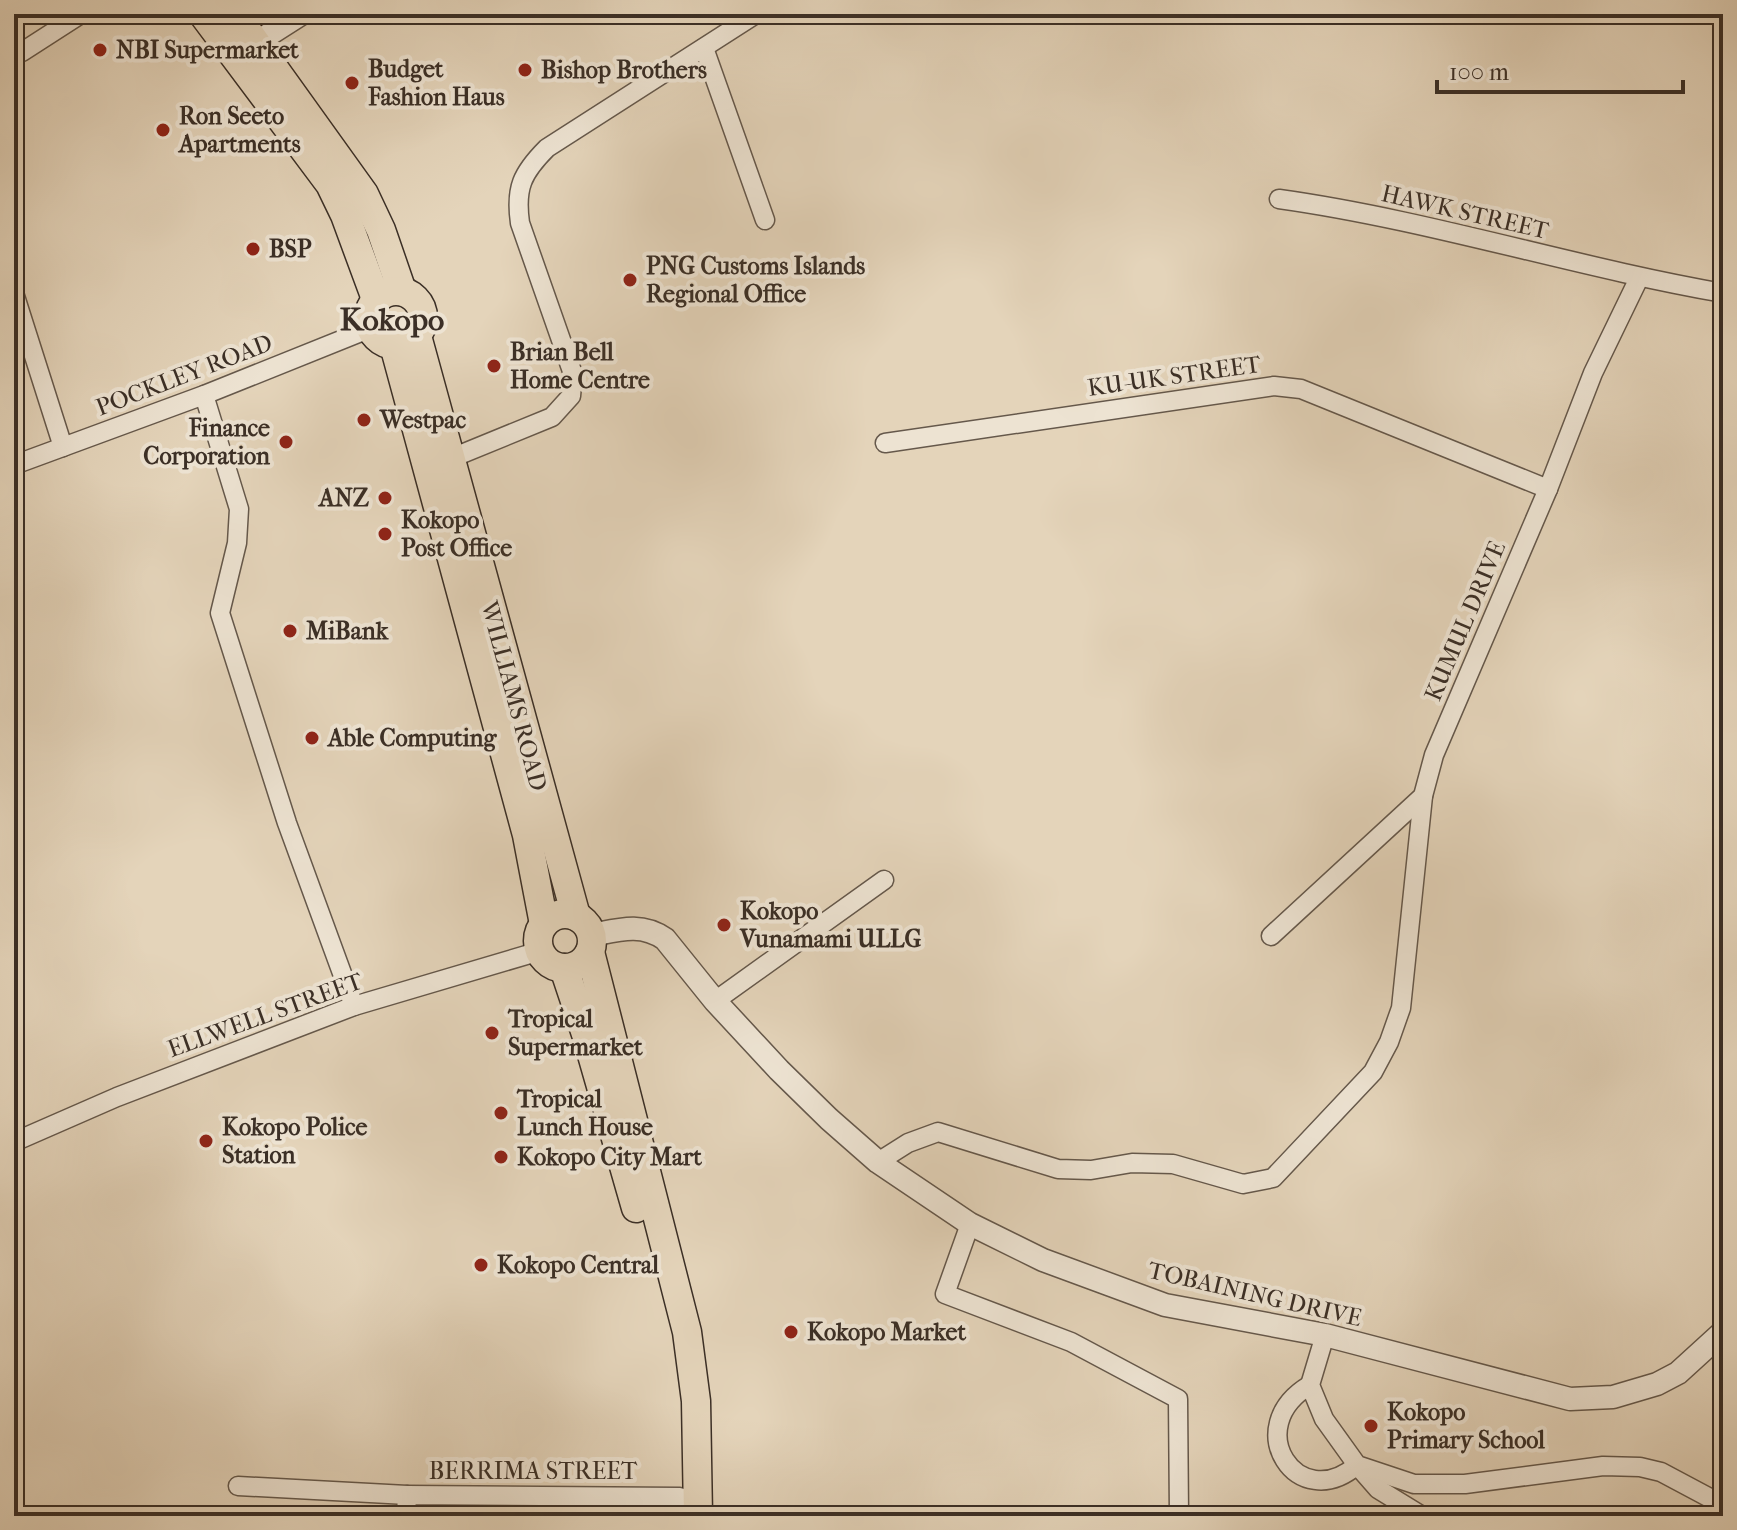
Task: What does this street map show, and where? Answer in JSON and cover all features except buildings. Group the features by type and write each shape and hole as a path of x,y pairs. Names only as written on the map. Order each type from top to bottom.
{"main road":[{"name":"WILLIAMS ROAD","path":"203,14 246,49 364,194 381,230 389,295"},
{"name":"WILLIAMS ROAD","path":"235,14 246,49"},
{"name":"WILLIAMS ROAD","path":"371,328 371,307 389,295 412,296 420,304 422,326 406,340 527,835 542,937"},
{"path":"371,328 385,343 406,340"},
{"name":"WILLIAMS ROAD","path":"438,463 586,934 687,1332 696,1401 685,1510"},
{"path":"564,914 586,934 584,961 575,967 564,968 549,963 542,937 553,916 564,914"},
{"path":"564,968 586,1034 665,1317 679,1399 685,1510"}],"street":[{"path":"14,53 22,52 81,14"},
{"path":"246,49 301,14"},
{"path":"438,463 552,417 571,396 573,374 520,223 517,200 522,178 533,162 547,148 756,14"},
{"path":"704,48 765,220"},
{"name":"HAWK STREET","path":"1279,199 1417,223 1639,278 1723,293"},
{"name":"KUMUL DRIVE","path":"878,1162 908,1143 938,1132 1058,1169 1091,1170 1132,1163 1173,1164 1243,1184 1273,1178 1373,1072 1389,1042 1401,1008 1423,796 1434,755 1548,489 1593,373 1639,278"},
{"path":"14,293 63,447"},
{"name":"POCKLEY ROAD","path":"14,465 204,395 371,328"},
{"name":"KU-UK STREET","path":"885,443 1274,386 1301,389 1548,489"},
{"path":"204,395 239,509 237,543 220,613 287,823 354,1006"},
{"path":"1271,936 1423,796"},
{"path":"715,1001 884,880"},
{"name":"TOBAINING DRIVE","path":"586,934 636,928 655,932 673,948 715,1001 779,1070 878,1162 970,1224 1043,1260 1165,1305 1325,1335 1570,1399 1613,1397 1657,1384 1678,1373 1723,1332"},
{"name":"ELLWELL STREET","path":"14,1142 117,1097 542,937"},
{"path":"970,1224 945,1294 1071,1342 1178,1399 1179,1516"},
{"path":"1325,1335 1310,1385 1324,1419 1378,1489 1422,1516"},
{"path":"1310,1385 1294,1394 1280,1413 1277,1442 1288,1466 1306,1479 1326,1480 1346,1474 1357,1465"},
{"path":"1357,1465 1414,1484 1465,1484 1603,1466 1640,1467 1661,1472 1723,1505"},
{"path":"238,1486 407,1495"},
{"name":"BERRIMA STREET","path":"406,1516 407,1495 685,1510"}],"place":[{"name":"NBI Supermarket","path":"100,50"},
{"name":"Bishop Brothers","path":"525,70"},
{"name":"Budget Fashion Haus","path":"352,83"},
{"name":"Ron Seeto Apartments","path":"163,130"},
{"name":"BSP","path":"253,249"},
{"name":"PNG Customs Islands Regional Office","path":"630,280"},
{"name":"Brian Bell Home Centre","path":"494,366"},
{"name":"Westpac","path":"364,420"},
{"name":"Finance Corporation","path":"286,442"},
{"name":"ANZ","path":"385,498"},
{"name":"Kokopo Post Office","path":"385,534"},
{"name":"MiBank","path":"290,631"},
{"name":"Able Computing","path":"312,738"},
{"name":"Kokopo Vunamami ULLG","path":"724,925"},
{"name":"Tropical Supermarket","path":"492,1033"},
{"name":"Tropical Lunch House","path":"501,1113"},
{"name":"Kokopo Police Station","path":"206,1141"},
{"name":"Kokopo City Mart","path":"501,1157"},
{"name":"Kokopo Central","path":"481,1265"},
{"name":"Kokopo Market","path":"791,1332"},
{"name":"Kokopo Primary School","path":"1371,1426"}],"district":[{"name":"Kokopo","path":"392,319"}]}
